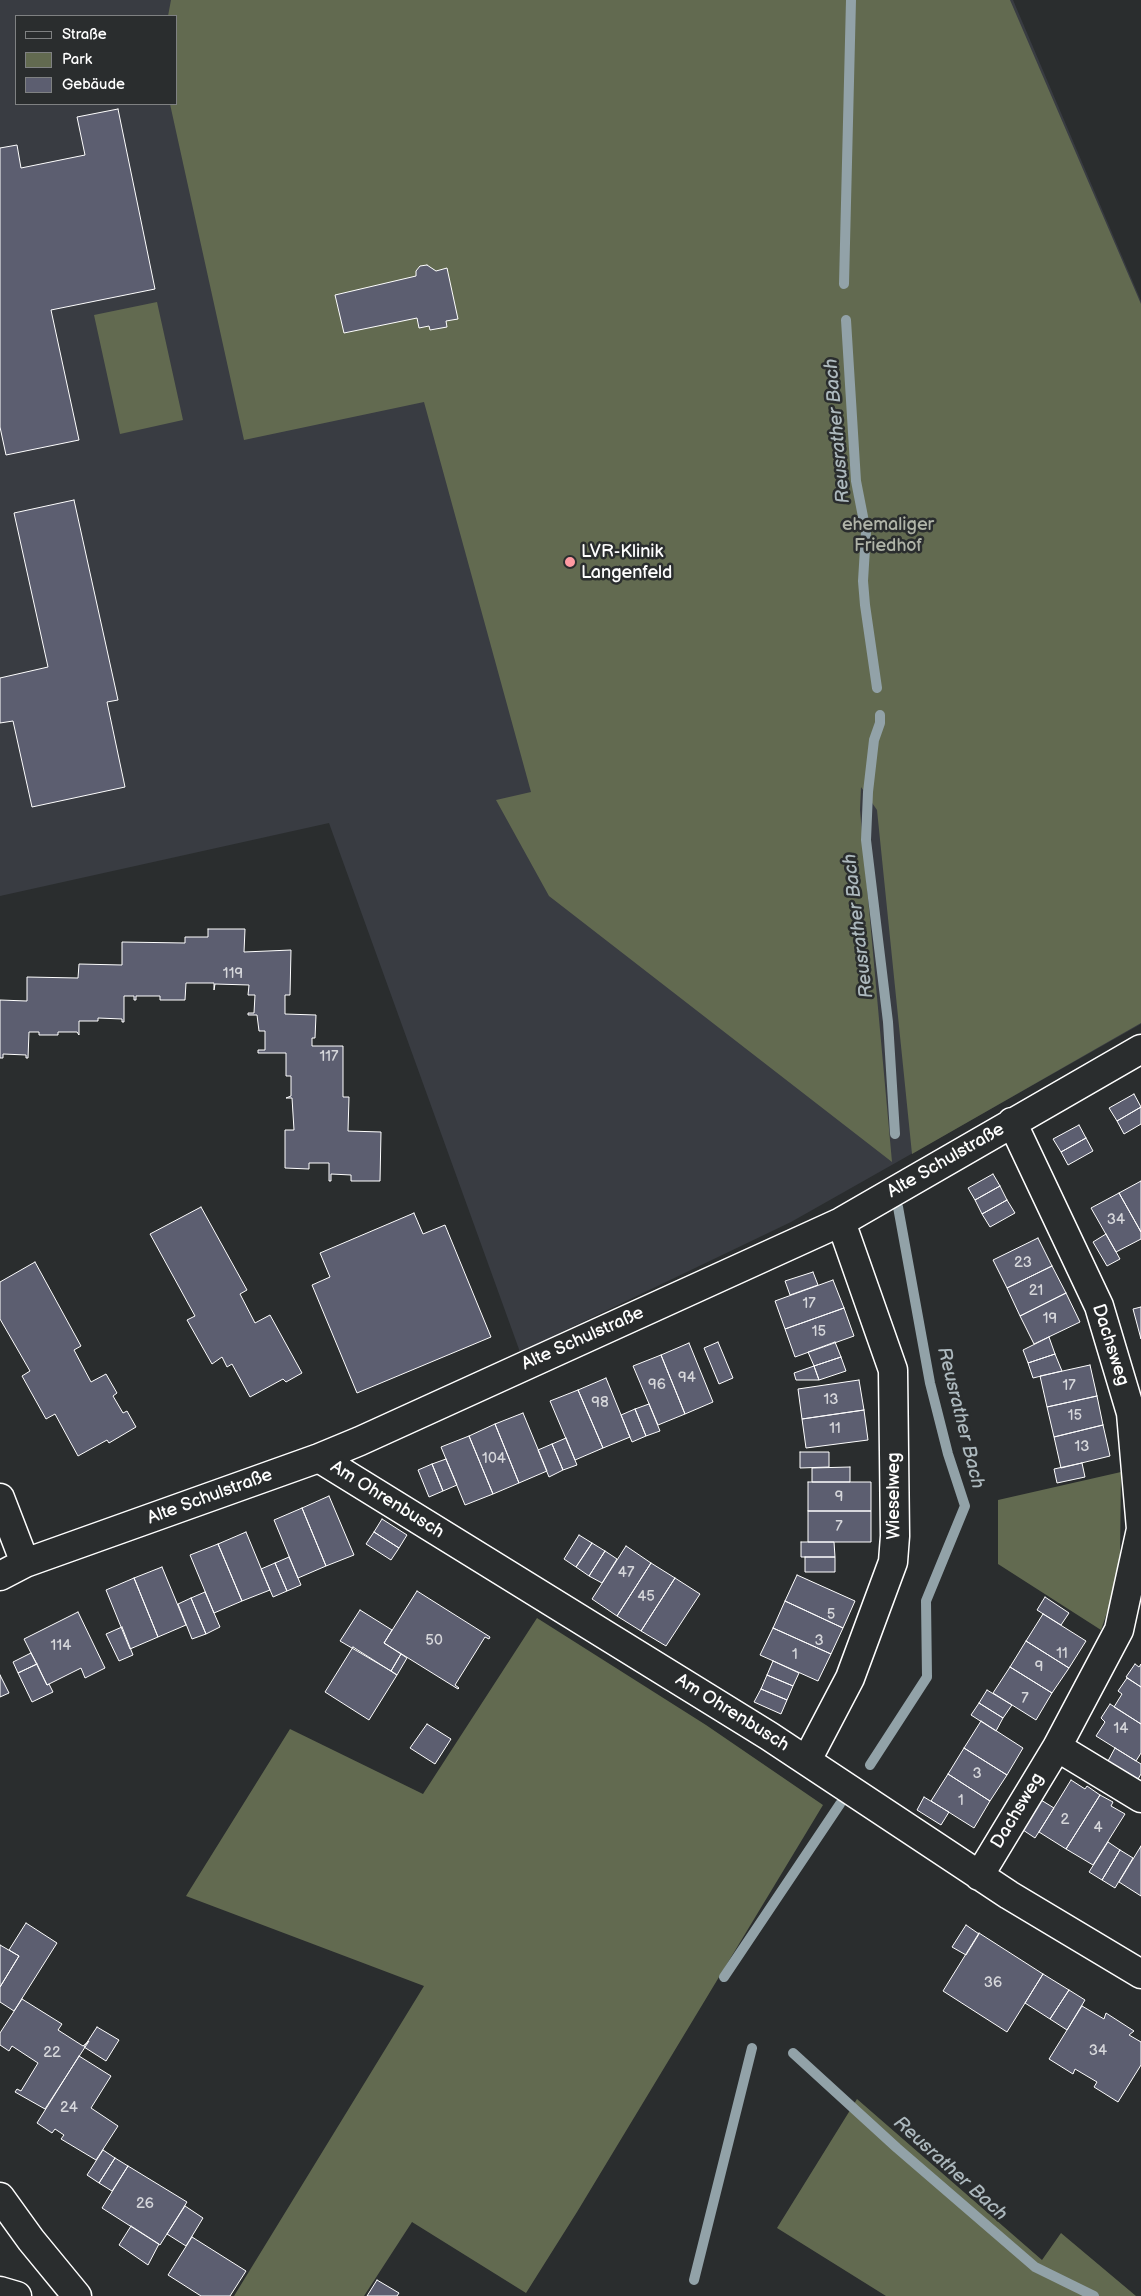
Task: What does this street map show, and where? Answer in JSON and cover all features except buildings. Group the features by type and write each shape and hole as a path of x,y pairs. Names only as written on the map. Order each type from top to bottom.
{"street":[{"name":"Alte Schulstraße","path":"0,1576 25,1563 319,1458 840,1222 1141,1049"},
{"name":"Dachsweg","path":"979,1876 1057,1747 1119,1630 1140,1529 1141,1515 1131,1412 1099,1306 1012,1122"},
{"name":"Wieselweg","path":"807,1760 850,1678 893,1562 896,1536 893,1370 840,1222"},
{"name":"Am Ohrenbusch","path":"319,1458 807,1760 979,1876 1141,1974"},
{"path":"0,1498 25,1563"},
{"path":"1057,1747 1141,1798"},
{"path":"0,2197 31,2240 77,2296"},
{"path":"0,2291 16,2296"}],"shaded area":[{"name":"LVR-Klinik Langenfeld","path":"0,0 1013,0 1141,301 1141,1024 791,1222 520,1352 329,823 0,896"}],"green space":[{"name":"LVR-Klinik Langenfeld","path":"171,0 1010,0 1141,304 1141,1023 912,1154 877,810 861,787 860,810 892,1162 549,896 496,800 531,792 424,402 244,440 170,105 178,105 178,15 168,15"},
{"path":"157,302 183,420 120,434 94,315"},
{"path":"1121,1472 1120,1556 1113,1595 1101,1630 998,1564 998,1500"},
{"path":"537,1618 706,1725 823,1805 526,2293 412,2222 364,2296 234,2296 424,1986 186,1896 290,1729 423,1794"},
{"path":"857,2099 1042,2260 1061,2233 1136,2296 886,2296 777,2228"}],"waterway":[{"name":"Reusrather Bach","path":"844,284 851,0"},
{"name":"Reusrather Bach","path":"846,320 856,481 866,532 863,581 865,605 877,688"},
{"name":"Reusrather Bach","path":"880,715 880,723 874,740 868,792 866,840 888,1022 895,1134"},
{"name":"Reusrather Bach","path":"870,1765 927,1677 926,1601 965,1506 948,1454 930,1383 898,1207"},
{"name":"Reusrather Bach","path":"724,1977 840,1804"},
{"path":"694,2280 752,2048"},
{"name":"Reusrather Bach","path":"793,2053 897,2148 1035,2267 1094,2296"}],"place":[{"name":"LVR-Klinik Langenfeld","path":"570,562"}],"park label":[{"name":"ehemaliger Friedhof","path":"888,535"}]}
